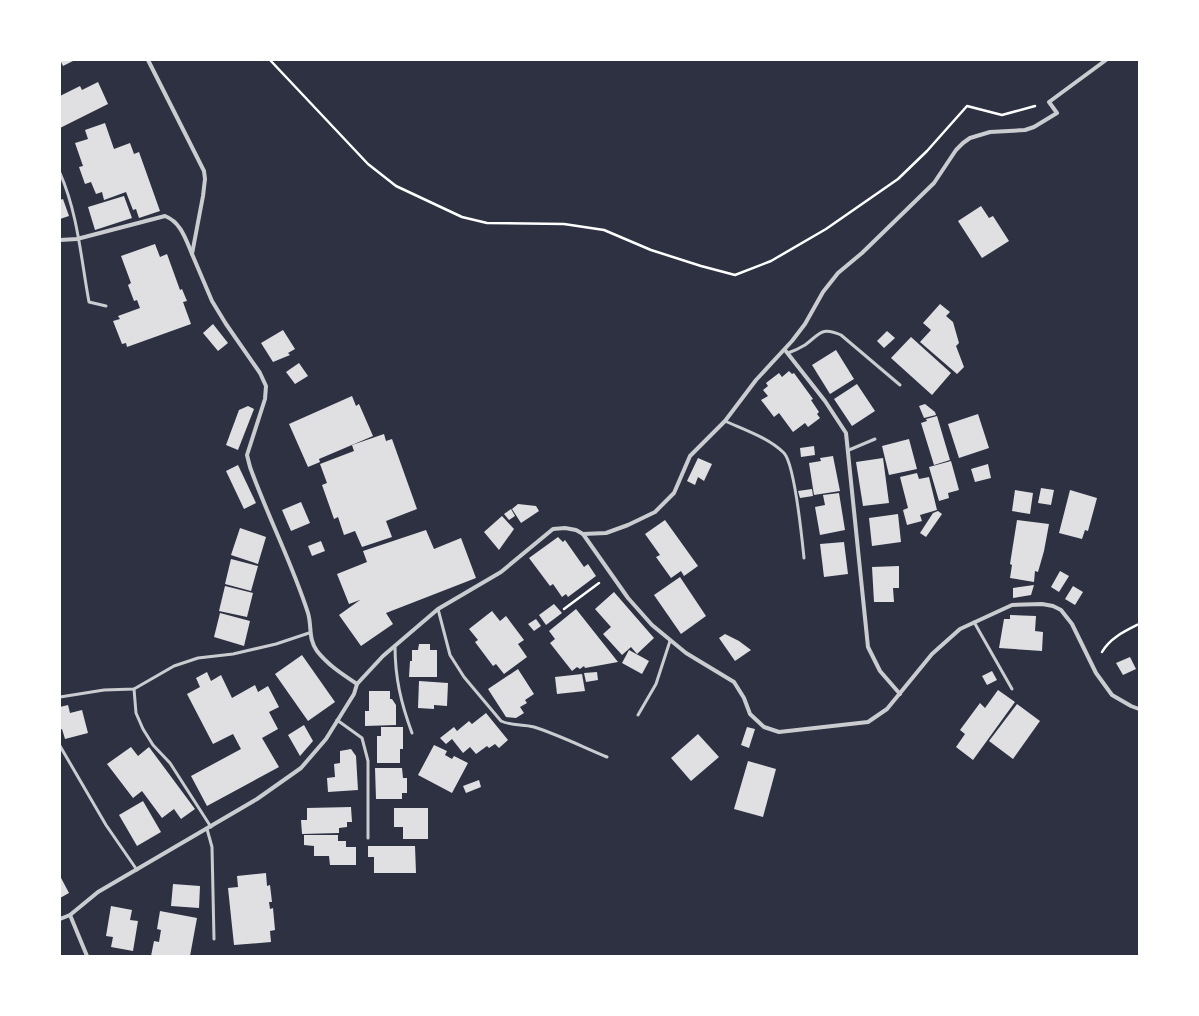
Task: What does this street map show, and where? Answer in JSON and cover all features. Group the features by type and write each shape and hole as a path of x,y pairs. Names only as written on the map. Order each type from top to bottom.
{"street":[{"path":"148,60 204,171 206,180 192,254"},
{"path":"583,534 606,533 655,512 674,493 690,456 725,421 756,380 787,352 805,324 811,310 838,273 866,249 934,183 962,143 970,138 990,132 1025,130 1034,127 1057,113 1049,102 1106,60"},
{"path":"60,240 77,239 132,223 165,216 173,219 178,225 212,300 226,324 260,373 266,386 265,399 247,455 257,487 284,546 302,594 310,620 309,633 316,650 333,668 357,684"},
{"path":"787,352 825,401 846,433 849,450 868,647 880,672 900,694"},
{"path":"60,919 70,915 98,892 207,829 256,799 301,768 326,739 354,694 357,684 383,656 438,609 501,572 553,528 576,530 583,534 610,575 628,598 670,641 734,682 744,698 750,714 764,727 779,732 868,722 887,709 932,654 960,628 1012,605 1042,604 1053,606 1061,610 1072,624 1096,674 1112,695 1139,709"},
{"path":"70,915 87,956"}],"lane":[{"path":"60,173 71,201 89,302 106,306"},
{"path":"787,352 805,345 818,333 827,330 834,332 841,335 900,385"},
{"path":"725,421 770,442 785,455 792,476 804,558"},
{"path":"849,450 875,439"},
{"path":"438,609 450,655 464,676 501,721 506,724 520,724 543,730 607,757"},
{"path":"974,622 1012,690"},
{"path":"60,697 104,690 134,689 174,666 192,660 233,654 276,644 309,633"},
{"path":"638,715 656,684 670,641"},
{"path":"395,646 395,668 400,697 412,733"},
{"path":"134,689 136,713 143,729 153,745 170,763 211,826"},
{"path":"337,720 362,738 368,761 368,838"},
{"path":"60,746 106,825 137,870"},
{"path":"207,829 212,847 214,939"}],"path":[{"path":"270,60 374,168 396,186 462,217 487,223 564,224 604,230 651,250 690,263 736,275 771,261 844,218 892,184 927,151 967,106 1002,115 1049,102"},
{"path":"564,609 610,575"},
{"path":"1096,674 1099,658 1106,646 1115,638 1139,624"}],"building":[{"path":"60,60 75,60 63,66"},
{"path":"98,82 108,104 60,128 60,96 80,86 82,90"},
{"path":"105,123 114,149 130,143 134,154 139,152 160,211 139,218 136,209 133,210 126,192 104,200 102,192 96,194 91,182 85,184 79,167 83,166 75,143 88,139 85,130"},
{"path":"124,196 132,218 95,230 88,207"},
{"path":"63,199 69,216 60,219 60,200"},
{"path":"981,206 989,218 993,216 1009,241 982,258 958,221"},
{"path":"155,244 160,257 167,254 180,290 182,289 187,301 183,302 191,324 127,347 126,343 122,344 113,321 120,319 118,316 140,308 137,300 134,301 128,285 131,283 121,256"},
{"path":"940,304 950,312 946,316 953,322 959,343 956,346 964,367 957,374 920,342 931,330 923,323"},
{"path":"213,324 228,343 218,351 203,333"},
{"path":"283,330 295,349 288,353 290,355 273,362 261,343"},
{"path":"887,331 895,338 884,348 877,341"},
{"path":"911,337 951,373 932,395 891,358"},
{"path":"836,350 854,379 830,394 812,365"},
{"path":"299,363 308,376 295,384 286,372"},
{"path":"789,371 792,374 794,373 813,399 811,400 819,412 817,414 820,418 808,427 805,423 793,432 779,413 774,417 761,400 768,396 763,390 768,386 766,383 779,373 782,377"},
{"path":"857,384 875,411 852,426 834,399"},
{"path":"352,396 356,406 359,404 373,436 319,459 320,462 308,467 289,424"},
{"path":"925,404 935,412 936,415 924,418 919,406"},
{"path":"248,406 254,409 238,450 226,445 239,410"},
{"path":"978,414 989,448 959,458 948,424"},
{"path":"937,416 950,460 934,465 921,423 927,421 926,419"},
{"path":"384,434 386,441 392,439 417,509 386,521 392,537 362,547 355,531 344,535 338,517 334,519 322,485 327,483 320,464 354,451 352,445"},
{"path":"909,439 917,469 889,475 882,446"},
{"path":"814,446 815,455 801,457 800,448"},
{"path":"833,456 840,491 814,495 809,463 821,461 820,458"},
{"path":"698,458 712,464 704,481 698,477 695,485 687,481"},
{"path":"883,458 889,503 863,506 856,462"},
{"path":"951,461 959,490 948,493 949,498 939,501 929,467"},
{"path":"988,464 991,478 975,482 971,469"},
{"path":"238,465 256,503 244,509 226,471"},
{"path":"917,473 919,479 929,477 937,510 920,515 922,521 907,525 903,510 908,508 900,477"},
{"path":"1041,488 1054,490 1051,505 1038,503"},
{"path":"812,489 813,496 800,498 798,491"},
{"path":"1015,490 1033,493 1030,514 1012,511"},
{"path":"1070,490 1097,498 1088,531 1085,530 1082,539 1059,533"},
{"path":"839,493 845,530 820,535 815,507 825,505 823,495"},
{"path":"301,502 310,523 291,531 282,510"},
{"path":"518,504 536,506 539,511 521,523 512,509"},
{"path":"511,509 515,516 509,520 504,514"},
{"path":"938,511 942,514 926,537 920,533 933,513"},
{"path":"898,514 901,542 872,546 869,518"},
{"path":"502,516 514,529 499,550 484,532"},
{"path":"665,520 698,566 684,576 681,571 671,578 656,557 660,555 645,534"},
{"path":"1017,520 1049,524 1044,551 1038,572 1035,571 1034,582 1010,578 1012,565 1010,564"},
{"path":"240,528 266,537 258,564 231,555"},
{"path":"426,530 434,549 461,538 476,578 386,613 393,624 361,646 339,615 360,600 349,604 337,574 367,562 363,551"},
{"path":"558,537 563,542 565,540 584,567 588,564 596,576 568,597 566,594 562,597 553,584 550,586 529,558"},
{"path":"321,541 325,551 312,556 308,546"},
{"path":"844,542 848,574 824,577 820,544"},
{"path":"231,559 258,566 251,591 225,584"},
{"path":"899,566 899,588 893,588 894,602 874,602 872,567"},
{"path":"1060,571 1069,576 1059,592 1051,587"},
{"path":"680,577 706,616 681,634 654,595"},
{"path":"1034,585 1031,595 1013,598 1013,588"},
{"path":"225,586 253,593 247,617 219,611"},
{"path":"1073,586 1083,592 1075,605 1065,599"},
{"path":"614,592 654,638 637,654 631,647 622,655 603,634 611,627 595,609"},
{"path":"554,604 562,613 546,625 539,615"},
{"path":"576,609 618,662 585,668 584,666 580,669 577,667 572,671 550,643 555,639 549,631"},
{"path":"492,611 500,621 506,616 524,640 518,644 527,657 504,674 496,664 493,666 475,642 478,640 469,629"},
{"path":"220,613 250,621 244,646 214,637"},
{"path":"1010,615 1036,616 1035,631 1043,632 1042,651 999,648 1004,619 1010,619"},
{"path":"536,619 541,626 534,631 528,624"},
{"path":"725,634 739,641 751,650 735,661 719,638"},
{"path":"419,644 430,644 430,650 437,650 437,677 409,677 410,661 412,661 412,650 418,650"},
{"path":"629,650 649,661 642,674 622,663"},
{"path":"302,655 335,702 308,721 275,674"},
{"path":"1130,657 1136,669 1123,675 1116,663"},
{"path":"518,669 534,694 525,700 527,703 520,707 524,713 516,718 506,717 488,689"},
{"path":"992,671 997,680 987,685 982,676"},
{"path":"207,672 211,681 221,675 232,698 255,685 258,692 268,686 279,707 269,712 278,729 262,738 279,767 207,806 191,776 241,749 233,734 213,744 187,694 200,687 196,678"},
{"path":"597,672 598,680 586,682 584,673"},
{"path":"582,674 585,691 557,694 555,677"},
{"path":"419,681 448,683 447,706 434,705 434,709 418,708"},
{"path":"998,690 1015,702 973,760 956,747 965,734 960,730 980,703 985,708"},
{"path":"369,691 390,691 390,699 392,699 396,705 396,725 365,726 365,711 369,711"},
{"path":"1017,704 1040,721 1013,759 989,741"},
{"path":"68,705 70,713 82,710 88,733 65,739 62,729 60,730 60,707"},
{"path":"486,713 508,740 499,748 495,744 489,748 487,746 476,754 470,747 463,753 452,739 446,744 440,738 454,727 457,731 469,721 472,724"},
{"path":"304,725 313,741 300,756 288,735"},
{"path":"381,727 403,727 403,749 400,749 400,763 377,763 377,736 381,736"},
{"path":"747,727 755,729 749,748 741,745"},
{"path":"698,734 719,757 691,781 671,758"},
{"path":"434,745 447,751 445,755 452,759 454,756 468,763 452,793 418,775"},
{"path":"131,747 138,756 149,747 195,809 181,819 174,809 162,818 142,791 133,798 107,764"},
{"path":"351,749 356,756 358,790 328,792 327,778 335,777 334,764 340,763 340,751"},
{"path":"748,761 776,769 763,817 734,809"},
{"path":"375,768 402,768 403,778 407,778 407,793 402,793 402,799 376,799"},
{"path":"479,780 481,787 466,793 463,786"},
{"path":"143,801 161,832 137,846 119,815"},
{"path":"351,807 352,822 347,822 347,827 339,828 339,833 302,834 301,820 307,820 307,808"},
{"path":"394,808 428,808 428,839 403,839 403,827 394,827"},
{"path":"304,835 338,835 338,841 346,841 346,847 356,847 356,865 330,865 329,856 314,856 314,846 304,845"},
{"path":"368,846 415,846 416,873 374,873 374,857 368,857"},
{"path":"266,873 267,886 270,885 272,902 269,902 270,909 273,908 275,930 270,931 271,942 234,945 228,888 238,887 237,876"},
{"path":"60,876 69,893 60,898"},
{"path":"173,884 200,886 199,908 171,906"},
{"path":"111,906 132,910 130,920 138,921 133,951 111,947 113,937 106,936"},
{"path":"160,911 197,918 190,956 151,956 154,941 159,942 161,930 157,929"}]}
